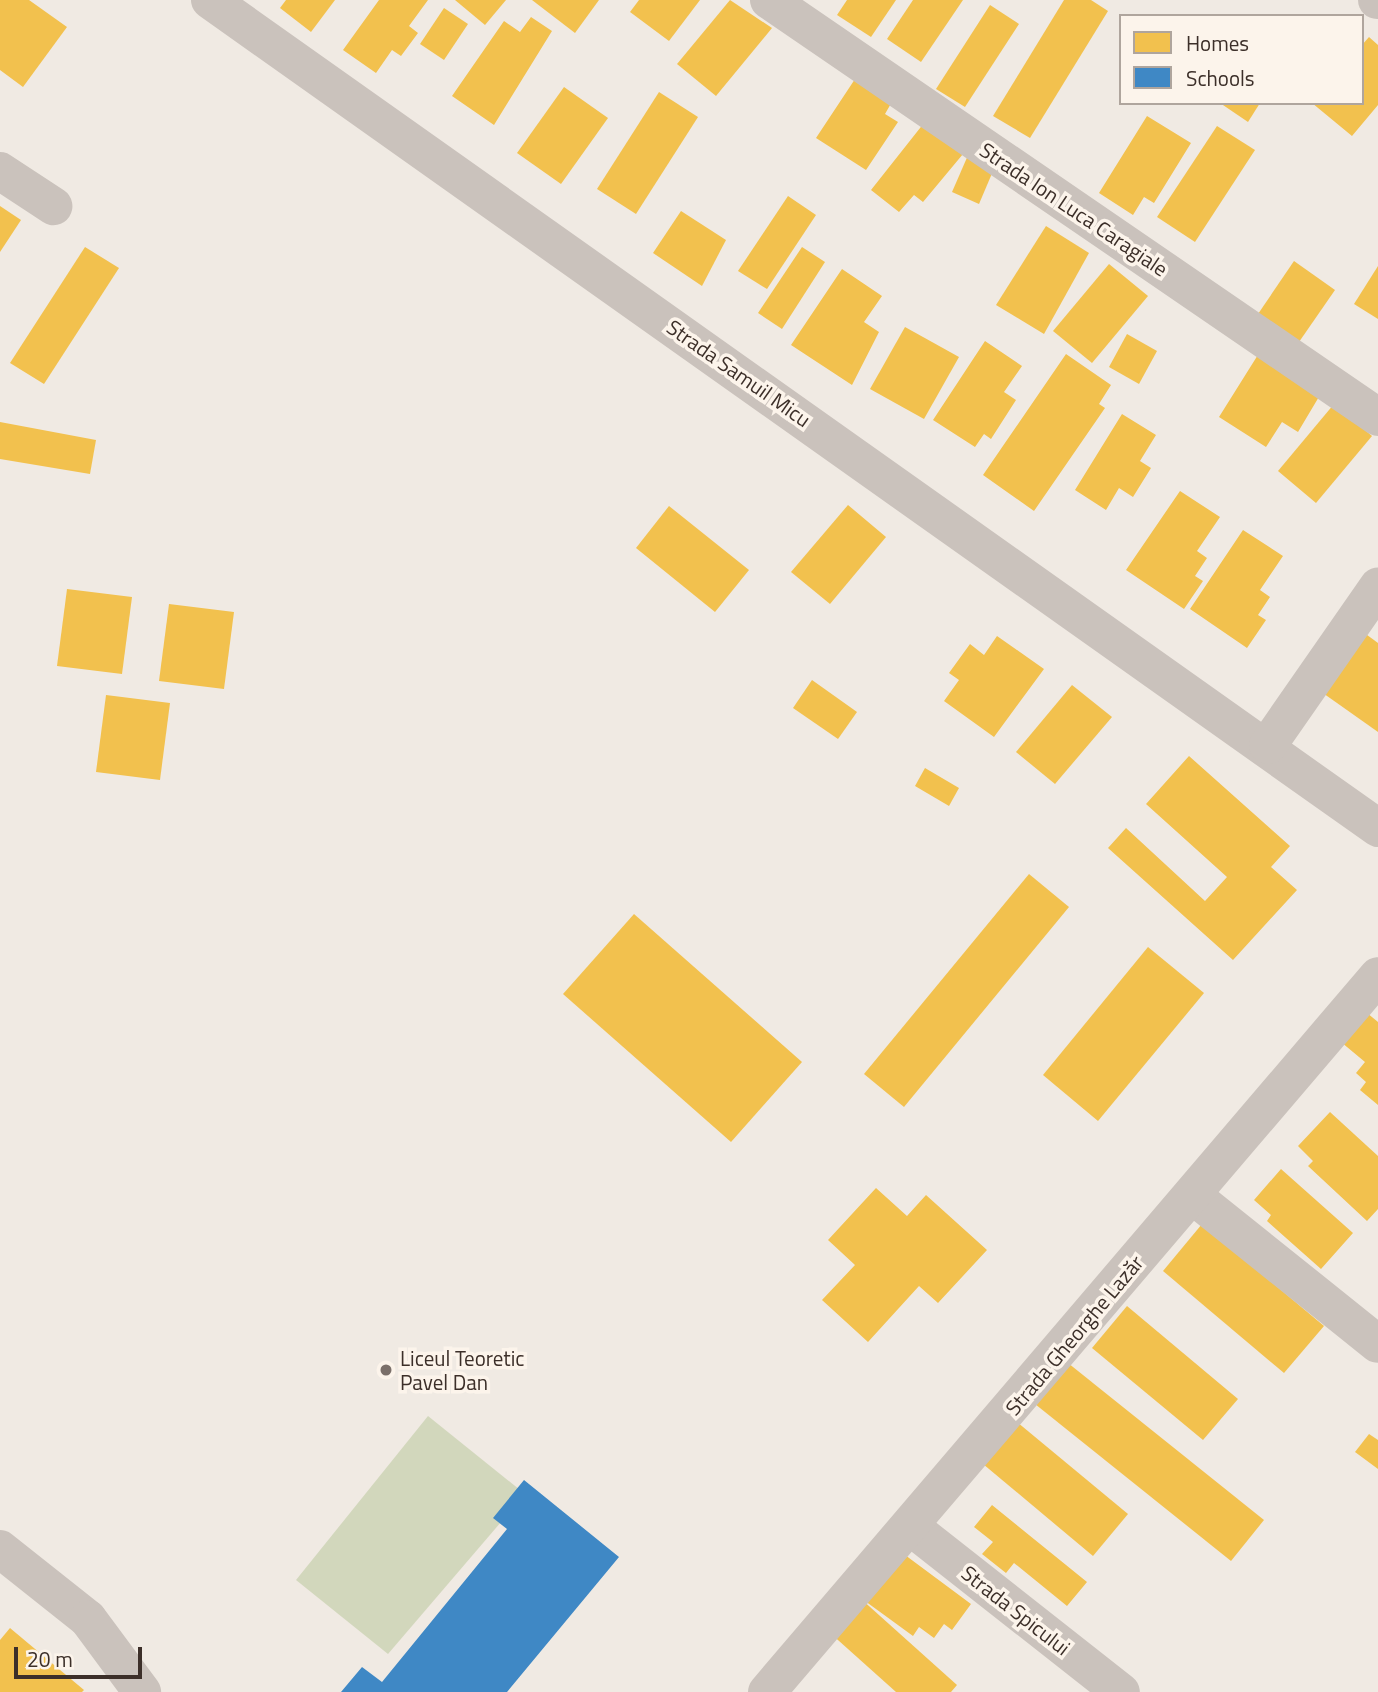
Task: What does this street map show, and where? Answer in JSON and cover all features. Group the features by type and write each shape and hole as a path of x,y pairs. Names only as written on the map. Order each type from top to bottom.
{"street":[{"name":"Strada Samuil Micu","path":"210,0 1268,745 1378,828"},
{"name":"Strada Ion Luca Caragiale","path":"769,0 1378,417"},
{"path":"0,171 53,206"},
{"path":"1268,745 1378,587"},
{"name":"Strada Gheorghe Lazăr","path":"767,1692 911,1527 1378,976"},
{"path":"1192,1195 1378,1344"},
{"name":"Strada Spicului","path":"911,1527 1121,1692"},
{"path":"0,1549 88,1619 142,1692"}],"green space":[{"path":"428,1416 525,1494 388,1654 296,1580"}],"building: Homes":[{"path":"0,0 29,0 67,27 23,87 0,70"},
{"path":"286,0 335,0 311,32 280,8"},
{"path":"379,0 428,0 409,26 418,33 401,56 392,50 376,73 343,50"},
{"path":"455,0 506,0 485,25"},
{"path":"532,0 599,0 575,33"},
{"path":"639,0 700,0 669,41 630,12"},
{"path":"730,0 772,28 716,96 677,64"},
{"path":"847,0 896,0 871,37 837,15"},
{"path":"913,0 963,0 921,62 887,39"},
{"path":"1064,0 1091,0 1108,11 1030,138 993,116"},
{"path":"990,5 1019,24 965,107 936,89"},
{"path":"444,8 468,24 444,60 420,44"},
{"path":"531,17 552,31 494,125 452,96 504,21 520,32"},
{"path":"1369,37 1378,45 1378,105 1352,136 1314,105 1364,105 1364,43"},
{"path":"857,76 893,100 885,114 898,122 866,170 816,138"},
{"path":"564,87 608,118 561,184 517,153"},
{"path":"659,92 698,117 636,214 597,189"},
{"path":"1223,105 1259,105 1248,122"},
{"path":"1147,116 1191,143 1154,203 1144,197 1133,215 1099,193"},
{"path":"924,123 963,154 923,202 914,195 899,212 871,190"},
{"path":"1217,126 1255,150 1195,242 1157,217"},
{"path":"969,153 996,164 979,204 952,192"},
{"path":"788,196 816,215 767,289 738,271"},
{"path":"0,206 21,220 0,252"},
{"path":"681,211 726,240 702,286 653,253"},
{"path":"1046,226 1089,253 1044,334 996,305"},
{"path":"85,247 119,268 44,384 10,363"},
{"path":"802,247 825,262 782,329 758,313"},
{"path":"1294,261 1335,290 1299,342 1258,314"},
{"path":"1109,264 1148,296 1092,363 1053,331"},
{"path":"1378,266 1378,319 1354,304"},
{"path":"842,269 882,296 864,322 879,332 852,385 791,345"},
{"path":"905,327 959,357 924,419 870,389"},
{"path":"1127,334 1157,351 1139,384 1109,367"},
{"path":"985,341 1022,366 1004,392 1016,400 991,439 984,434 975,447 933,420"},
{"path":"1261,350 1323,390 1298,432 1282,422 1266,447 1219,417"},
{"path":"1066,354 1111,385 1099,404 1105,408 1034,511 983,475"},
{"path":"1334,404 1372,436 1316,503 1278,471"},
{"path":"1122,414 1156,435 1140,461 1151,468 1133,497 1119,488 1106,510 1075,490"},
{"path":"0,422 96,440 90,474 0,459"},
{"path":"1180,491 1220,517 1197,551 1207,558 1195,576 1203,581 1184,609 1126,570"},
{"path":"848,505 886,537 830,604 791,572"},
{"path":"669,506 749,570 715,612 636,548"},
{"path":"1243,530 1283,556 1260,590 1270,597 1258,615 1266,620 1247,648 1190,609"},
{"path":"67,589 132,597 122,674 57,666"},
{"path":"169,604 234,612 224,689 159,681"},
{"path":"1363,632 1378,643 1378,732 1320,691"},
{"path":"997,636 1044,669 994,737 944,701 959,680 949,673 970,644 984,655"},
{"path":"812,680 857,712 838,739 793,708"},
{"path":"1072,685 1112,717 1055,784 1016,752"},
{"path":"106,695 170,703 160,780 96,772"},
{"path":"1189,756 1290,846 1271,867 1297,890 1233,960 1108,848 1126,828 1205,901 1227,877 1146,804"},
{"path":"925,768 959,788 949,806 915,786"},
{"path":"1029,874 1069,907 904,1107 864,1074"},
{"path":"634,914 802,1062 731,1142 563,994"},
{"path":"1148,947 1204,993 1098,1121 1043,1075"},
{"path":"1361,1008 1378,1022 1378,1105 1360,1090 1366,1082 1356,1073 1365,1062 1335,1037"},
{"path":"1330,1112 1378,1156 1378,1209 1367,1221 1308,1166 1313,1161 1298,1146"},
{"path":"1281,1169 1353,1233 1321,1269 1267,1221 1271,1215 1254,1200"},
{"path":"876,1188 907,1216 926,1195 987,1250 938,1303 919,1286 868,1342 822,1300 855,1265 828,1240"},
{"path":"1202,1224 1324,1326 1284,1373 1163,1271"},
{"path":"1127,1306 1238,1399 1203,1440 1092,1348"},
{"path":"1068,1363 1264,1520 1231,1561 1035,1404"},
{"path":"1017,1422 1128,1514 1093,1556 983,1464"},
{"path":"1369,1434 1378,1440 1378,1469 1355,1452"},
{"path":"992,1505 1087,1582 1067,1606 1014,1563 1006,1573 982,1554 993,1542 974,1527"},
{"path":"901,1552 971,1604 952,1630 944,1624 934,1638 919,1627 913,1636 865,1601"},
{"path":"860,1598 957,1685 951,1692 896,1692 829,1632"},
{"path":"10,1628 84,1690 0,1692 0,1640"}],"building: Schools":[{"path":"524,1480 619,1557 507,1692 341,1692 362,1667 382,1682 507,1529 493,1518"}],"place":[{"name":"Liceul Teoretic Pavel Dan","path":"386,1370"}]}
